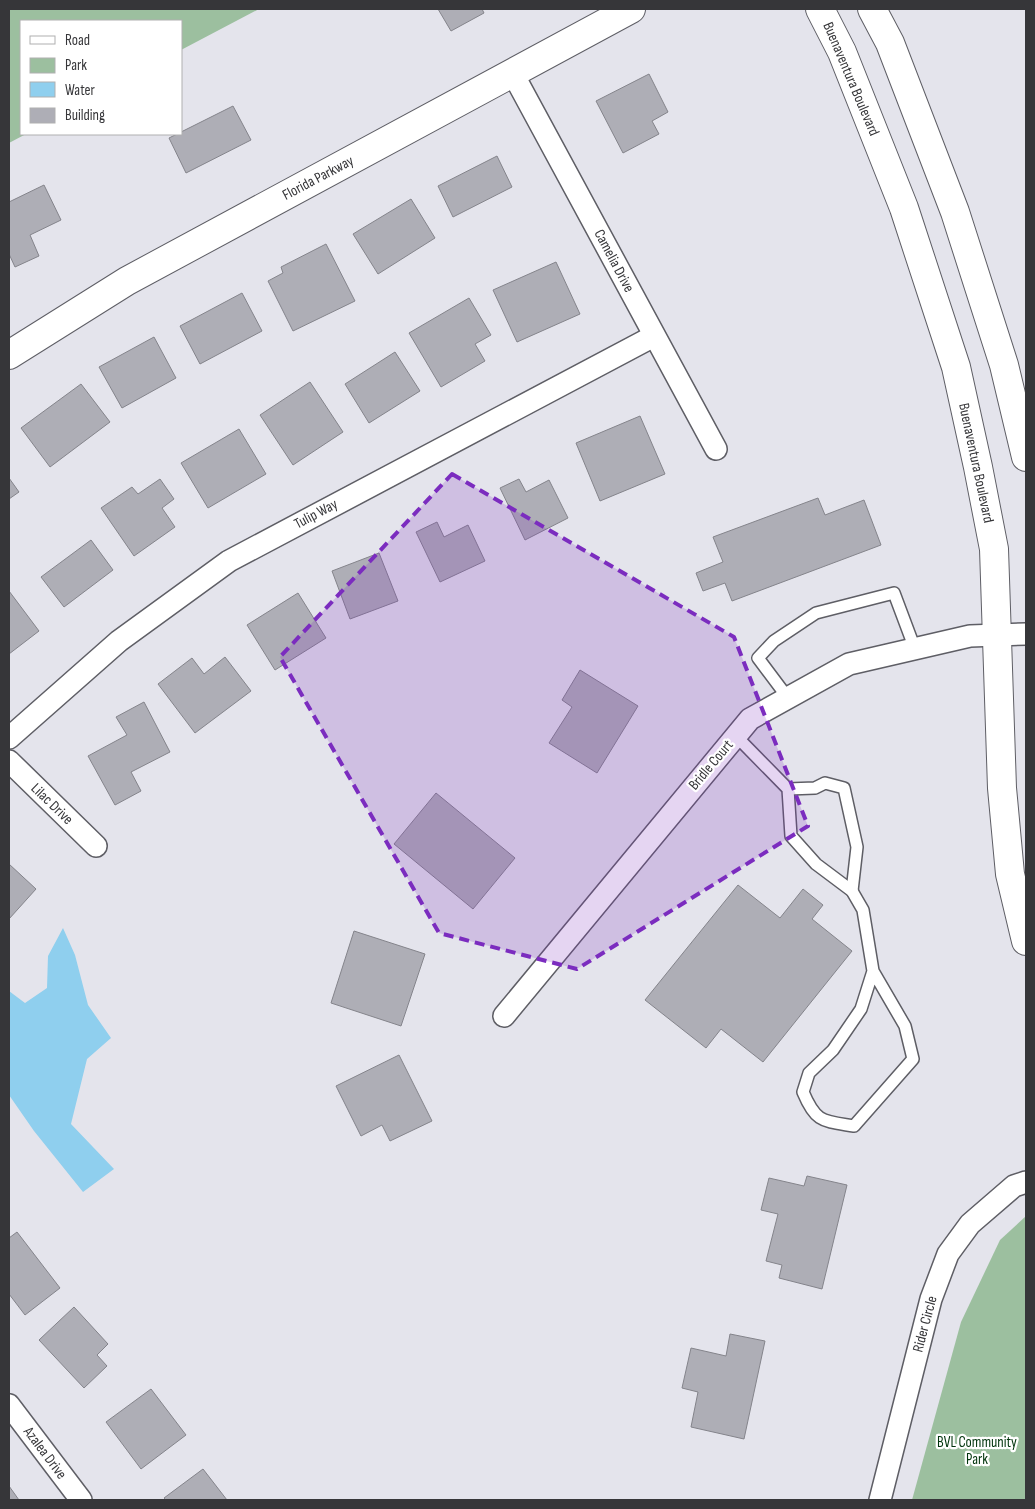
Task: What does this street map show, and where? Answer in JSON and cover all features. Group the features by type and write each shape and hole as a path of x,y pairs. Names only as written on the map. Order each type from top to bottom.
{"main road":[{"name":"Florida Parkway","path":"9,355 127,281 631,9"},
{"name":"Buenaventura Boulevard","path":"820,9 842,52 904,208 956,367 994,549 1004,807 1010,874 1026,941"},
{"path":"872,9 890,43 955,212 1004,365 1026,457"}],"street":[{"name":"Camelia Drive","path":"512,72 716,449"},
{"name":"Tulip Way","path":"9,738 119,641 229,560 654,336"},
{"name":"Bridle Court","path":"504,1016 750,719 849,664 970,636 1026,634"},
{"name":"Lilac Drive","path":"9,761 96,846"},
{"name":"Rider Circle","path":"880,1500 931,1299 948,1254 970,1224 1014,1186 1026,1182"},
{"name":"Azalea Drive","path":"9,1405 81,1500"}],"lane":[{"path":"788,698 758,658 774,641 816,613 894,593 915,649"},
{"path":"736,736 788,789 791,836 816,864 852,891 864,910 873,971 905,1026 913,1059 854,1126 826,1122 811,1111 803,1092 809,1073 833,1050 861,1009 873,971"},
{"path":"788,789 815,788 825,784 844,788 857,847 852,891"}],"highlighted area":[{"path":"452,474 734,637 808,826 577,969 439,933 280,657"}],"green space":[{"path":"9,9 259,9 182,49 182,20 20,20 20,135 24,135 9,143"},
{"name":"BVL Community Park","path":"1026,1216 1026,1500 912,1500 961,1322 1000,1240"}],"water":[{"path":"63,928 75,955 88,1005 111,1038 87,1059 71,1124 114,1169 83,1192 34,1131 9,1095 9,991 25,1003 47,988 48,956"}],"building":[{"path":"438,9 482,9 484,13 451,31"},
{"path":"649,74 668,112 652,121 659,134 623,153 596,101"},
{"path":"233,106 251,140 186,173 169,138 175,135 182,135 182,132"},
{"path":"497,156 512,187 453,217 438,186"},
{"path":"44,185 61,220 30,235 39,256 15,267 9,254 9,202"},
{"path":"411,199 435,238 378,274 353,234"},
{"path":"326,244 355,301 293,331 268,281 283,273 281,267"},
{"path":"556,262 580,314 517,342 493,290"},
{"path":"242,293 262,331 200,364 180,326"},
{"path":"469,298 491,335 475,344 485,361 441,387 409,333"},
{"path":"154,337 176,378 122,408 99,367"},
{"path":"395,352 420,391 369,423 345,384"},
{"path":"310,382 343,432 293,465 260,415"},
{"path":"81,384 110,422 50,467 21,428"},
{"path":"640,416 665,474 600,501 576,443"},
{"path":"239,429 266,474 208,508 181,463"},
{"path":"9,478 19,492 9,499"},
{"path":"160,479 174,499 162,508 175,527 134,556 101,508 132,487 138,494"},
{"path":"519,479 526,492 549,480 568,518 525,540 500,488"},
{"path":"818,498 825,515 864,500 881,545 732,601 725,583 703,591 696,573 723,562 713,537"},
{"path":"437,522 444,537 468,525 485,561 440,582 416,532"},
{"path":"91,540 113,570 64,607 41,577"},
{"path":"379,553 398,601 350,619 332,571"},
{"path":"9,591 39,631 9,654"},
{"path":"298,593 326,638 275,670 247,625"},
{"path":"225,657 251,691 195,733 158,684 192,658 204,674"},
{"path":"580,670 638,706 597,773 549,743 572,707 562,700"},
{"path":"144,702 170,752 131,772 141,791 115,805 88,756 127,735 116,717"},
{"path":"436,793 515,858 473,909 394,844"},
{"path":"9,864 36,889 9,919"},
{"path":"738,885 780,918 803,889 823,905 812,919 852,951 763,1062 721,1029 706,1048 645,1000"},
{"path":"354,931 425,954 401,1026 331,1003"},
{"path":"399,1055 432,1121 390,1141 382,1125 361,1136 336,1086"},
{"path":"807,1176 847,1185 822,1289 779,1278 782,1265 766,1261 778,1214 761,1210 769,1178 804,1186"},
{"path":"17,1232 60,1288 25,1315 9,1294 9,1238"},
{"path":"74,1307 108,1344 97,1355 107,1366 84,1388 39,1340"},
{"path":"730,1334 765,1341 744,1439 691,1427 698,1392 682,1388 691,1348 726,1356"},
{"path":"151,1389 186,1435 141,1469 106,1422"},
{"path":"203,1469 227,1500 166,1500 164,1498"},
{"path":"9,1486 19,1500 9,1500"}]}
